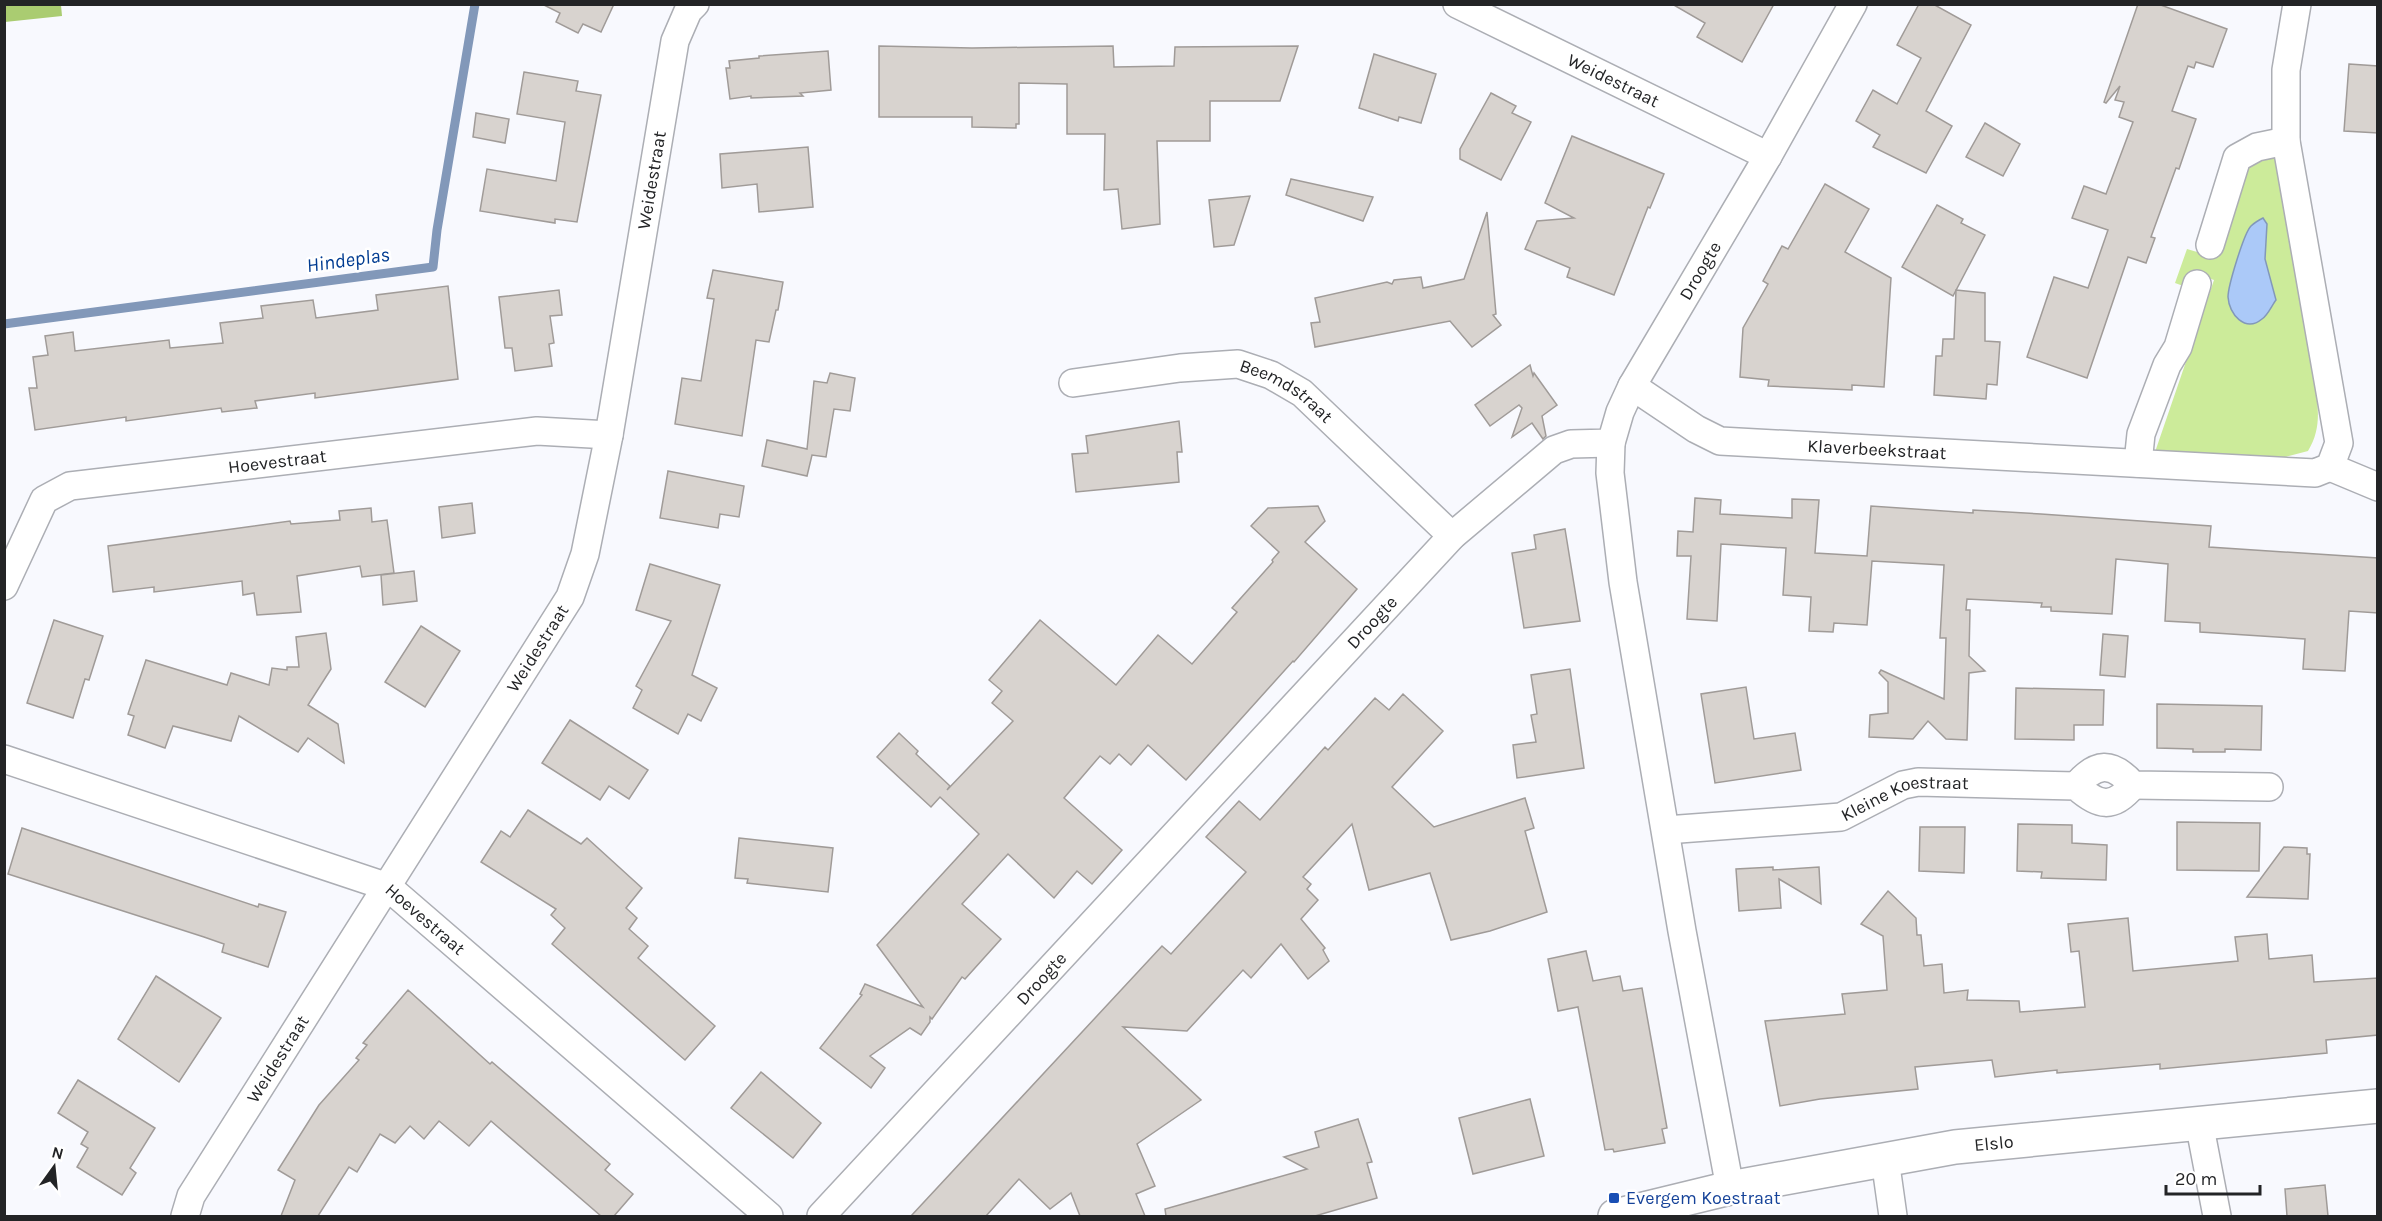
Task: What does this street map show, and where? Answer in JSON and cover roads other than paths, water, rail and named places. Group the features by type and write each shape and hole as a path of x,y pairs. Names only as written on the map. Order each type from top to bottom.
{"street":[{"name":"Weidestraat","path":"185,1216 191,1196 570,597 585,554 609,435 675,41 688,11 694,4"},
{"name":"Weidestraat","path":"1457,4 1768,156"},
{"name":"Droogte","path":"821,1216 1452,536 1554,450 1571,444 1611,443 1620,412 1632,386 1768,156 1853,4"},
{"path":"2297,4 2286,70 2286,141 2339,443 2330,467 2378,487"},
{"path":"2210,244 2237,158 2257,147 2286,141"},
{"path":"2138,463 2141,434 2167,365 2178,347 2197,284"},
{"name":"Beemdstraat","path":"1073,383 1180,368 1238,364 1270,375 1302,393 1452,536"},
{"name":"Klaverbeekstraat","path":"1632,386 1696,429 1720,441 2315,473 2330,467"},
{"name":"Hoevestraat","path":"4,586 45,500 70,486 537,431 609,435"},
{"path":"1611,443 1610,473 1623,582 1730,1188"},
{"name":"Hoevestraat","path":"4,759 388,887 769,1216"},
{"name":"Kleine Koestraat","path":"1666,830 1841,817 1904,785 1918,782 2076,786 2088,772 2100,767 2122,772 2133,785 2269,787"},
{"name":"Elslo","path":"1615,1216 1730,1188 1955,1147 2378,1106"},
{"path":"2199,1122 2217,1216"},
{"path":"1885,1159 1893,1216"}],"water":[{"path":"2263,218 2267,224 2265,259 2276,300 2264,317 2250,324 2239,320 2231,310 2228,297 2244,238 2252,225"}],"waterway":[{"name":"Hindeplas","path":"4,324 433,267 437,230 475,4"}],"place":[{"name":"Evergem Koestraat","path":"1614,1198"}]}
